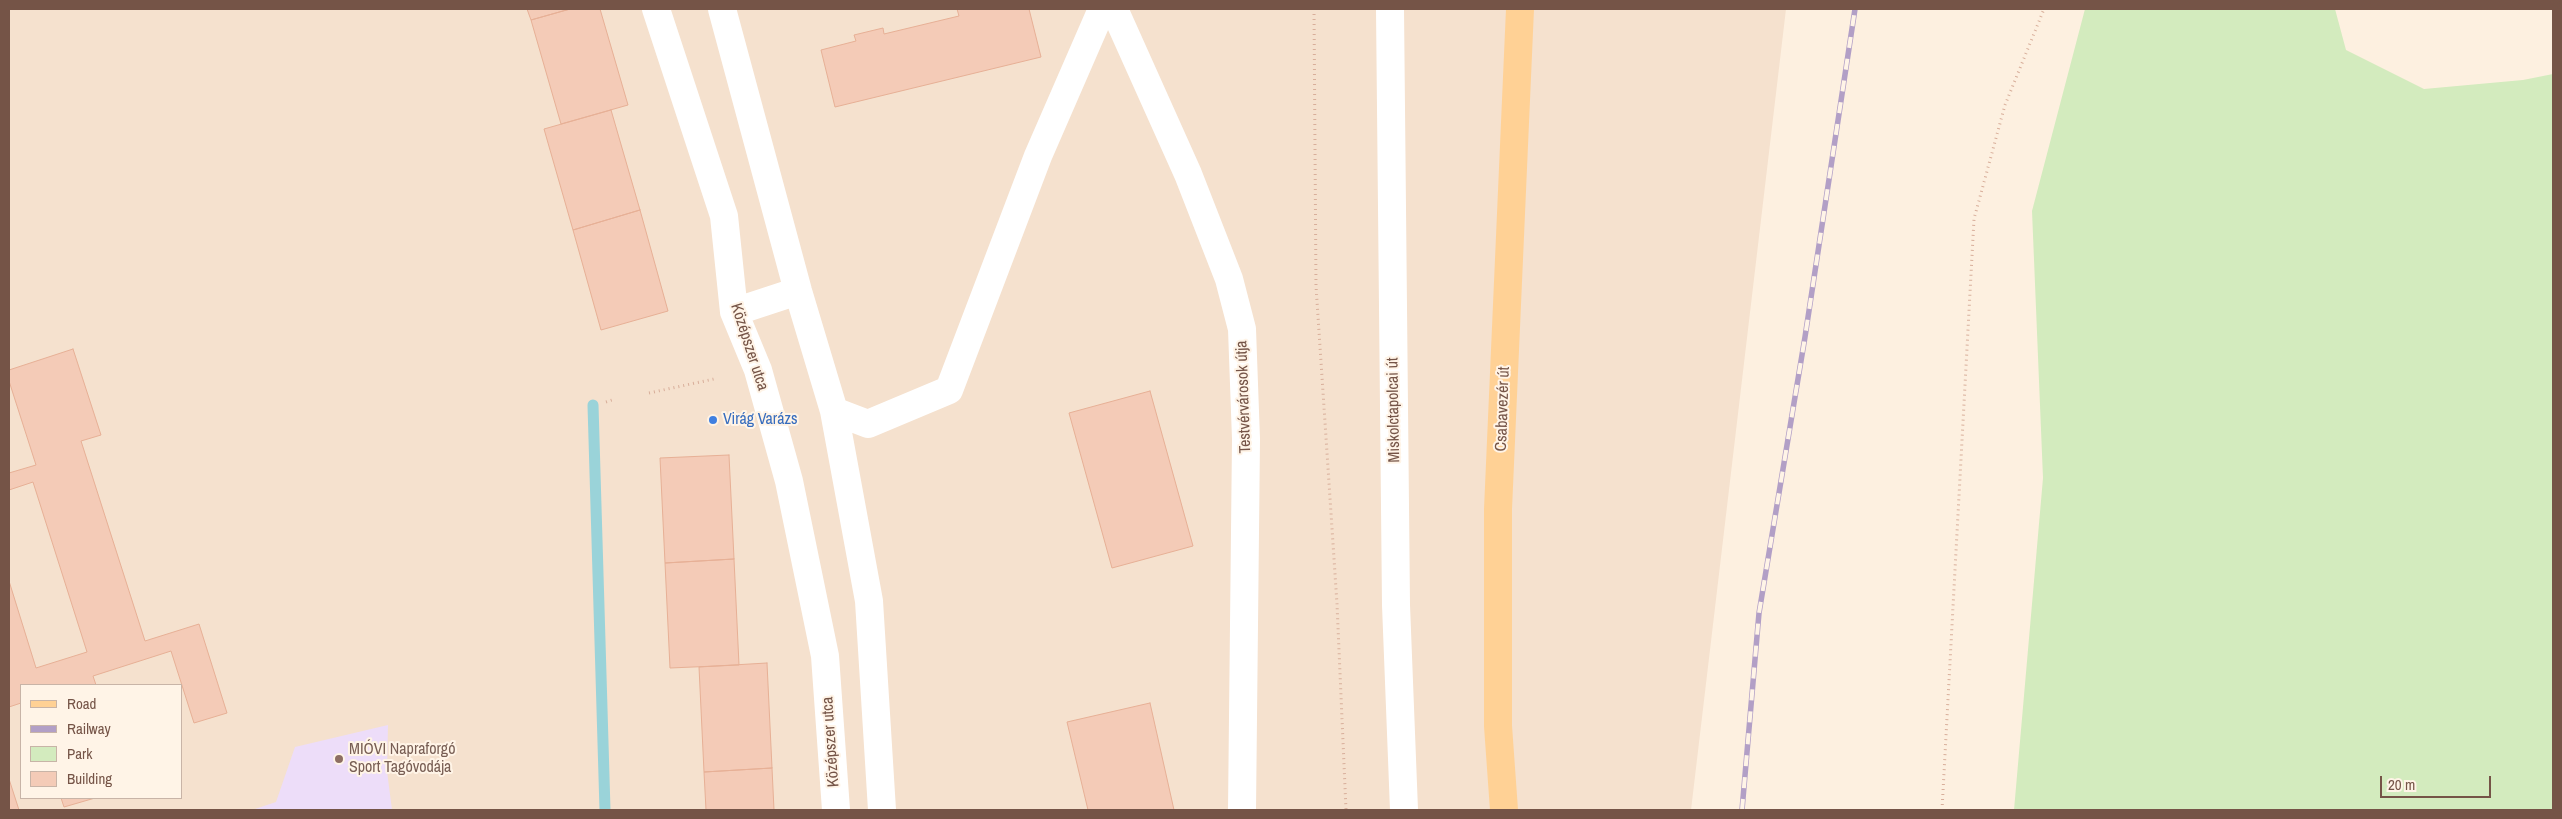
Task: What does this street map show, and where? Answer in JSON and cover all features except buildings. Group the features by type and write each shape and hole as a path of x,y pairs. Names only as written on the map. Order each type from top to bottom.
{"main road":[{"name":"Csabavezér út","path":"1504,810 1498,726 1498,509 1520,9"}],"street":[{"name":"Középszer utca","path":"656,9 724,216 734,312 758,370 789,481 825,656 836,810"},
{"path":"722,9 798,291 834,411 868,601 882,810"},
{"path":"834,411 868,424 948,390 1038,156 1102,9"},
{"name":"Testvérvárosok útja","path":"1114,9 1188,174 1229,279 1242,329 1246,438 1242,810"},
{"name":"Miskolctapolcai út","path":"1390,9 1396,605 1404,810"},
{"path":"734,312 798,291"}],"path":[{"path":"1314,9 1316,286 1338,604 1346,810"},
{"path":"1942,810 1974,219 2005,105 2044,9"},
{"path":"650,393 714,379"},
{"path":"606,402 612,400"}],"shaded area":[{"path":"9,9 1786,9 1691,810 9,810"},
{"name":"MIÓVI Napraforgó Sport Tagóvodája","path":"388,725 387,771 392,810 252,810 276,802 295,747"}],"green space":[{"path":"2085,9 2335,9 2346,50 2424,89 2523,80 2553,74 2553,810 2014,810 2043,478 2032,211"}],"waterway":[{"path":"593,405 605,810"}],"railway":[{"path":"1742,810 1759,613 1805,337 1855,9"}],"place":[{"name":"Virág Varázs","path":"713,420"},
{"name":"MIÓVI Napraforgó Sport Tagóvodája","path":"339,759"}]}
